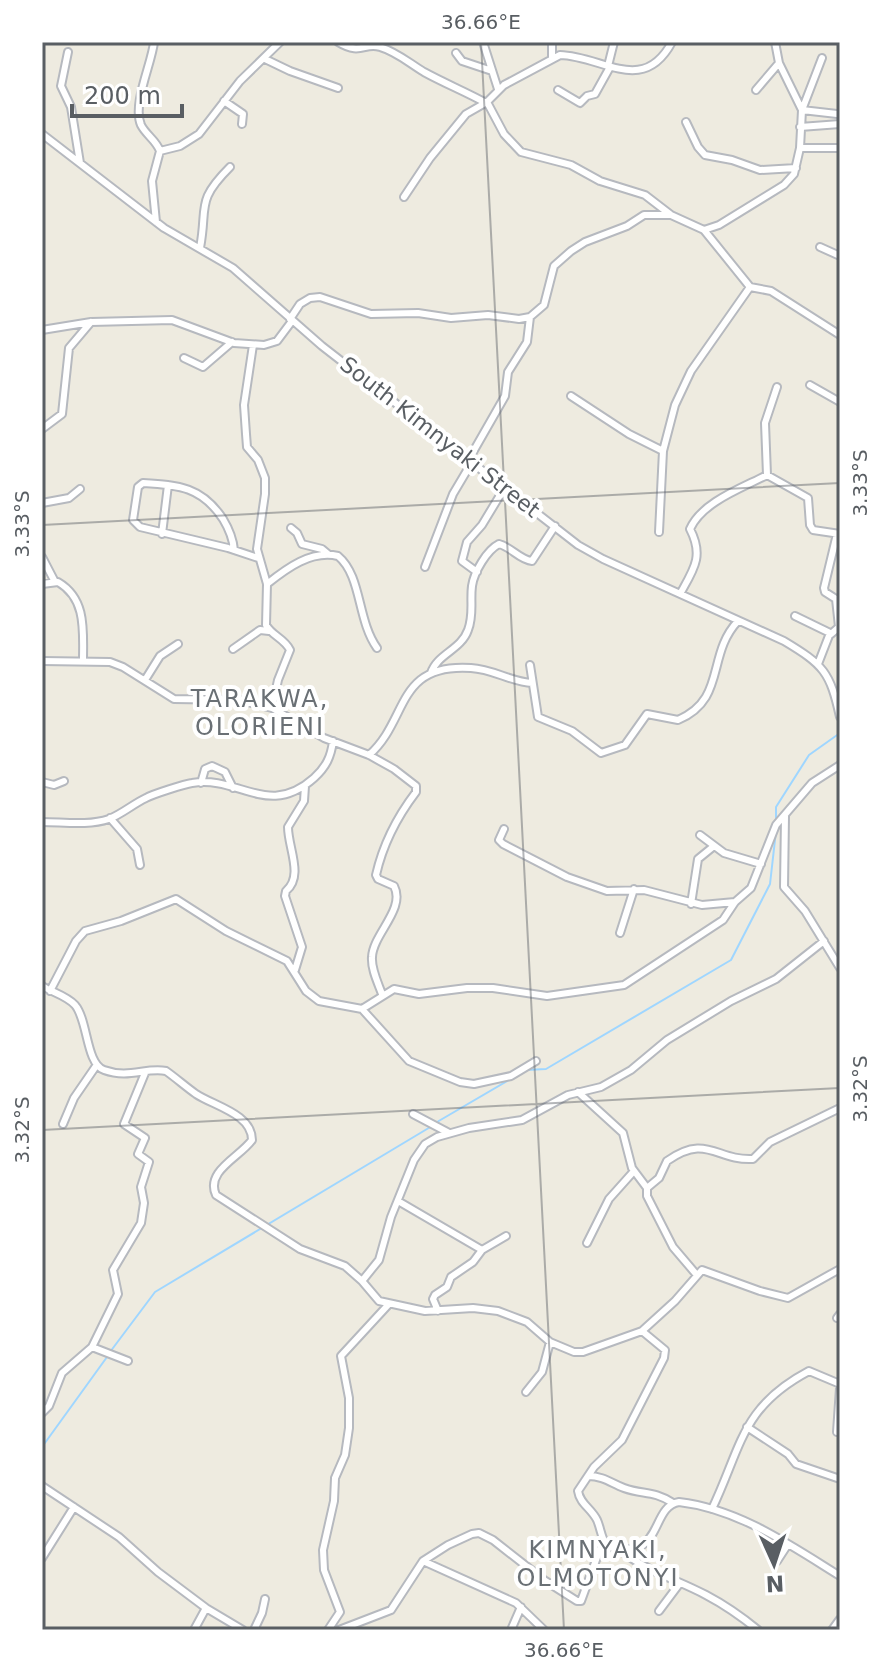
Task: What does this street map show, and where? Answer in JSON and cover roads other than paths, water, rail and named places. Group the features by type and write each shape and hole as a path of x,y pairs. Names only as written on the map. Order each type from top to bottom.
{"street":[{"path":"154,42 144,78 139,116 142,127 160,151 152,181 156,222"},
{"path":"160,151 191,140 252,68 280,42"},
{"path":"338,42 359,50 381,47 487,102 504,134 521,152 571,165 600,181 645,195 671,215 704,230 750,287 771,291 840,335"},
{"path":"483,42 498,89"},
{"path":"552,42 552,58"},
{"path":"558,90 580,103 587,96 595,94 609,67 614,42"},
{"path":"404,197 463,117 487,102 498,89 552,58 565,54 630,72 663,58 672,42"},
{"path":"775,42 779,63 802,110"},
{"path":"68,52 61,86 71,107 80,163"},
{"path":"456,53 459,60 492,71"},
{"path":"704,230 719,225 784,185 796,168 802,110 822,58"},
{"path":"265,59 338,88"},
{"path":"756,90 779,63"},
{"path":"224,101 243,114 242,124"},
{"path":"802,110 837,114"},
{"path":"686,122 705,155 760,170 796,168"},
{"path":"800,127 840,124"},
{"name":"South Kimnyaki Street","path":"42,134 156,222 233,268 291,320 594,554 784,641 818,664 832,684 840,717"},
{"path":"800,148 840,148"},
{"path":"200,248 205,201 215,182 230,167"},
{"path":"42,330 91,322 178,321 232,342 253,345 277,341 300,304 320,297 371,314 418,313 451,318 488,315 519,319 530,317 544,305 554,266 571,251 644,215 671,215"},
{"path":"820,247 840,256"},
{"path":"659,532 663,451 681,389 750,287"},
{"path":"425,567 453,494 505,396 508,372 527,342 530,317"},
{"path":"42,429 62,414 70,344 91,322"},
{"path":"184,358 203,367 232,342"},
{"path":"253,345 244,405 247,447 263,470 265,486 257,539 258,558 267,584 266,620 269,631"},
{"path":"810,385 840,402"},
{"path":"767,475 764,426 777,387"},
{"path":"571,396 629,434 663,451"},
{"path":"767,475 808,498 810,528 838,534 824,590 836,599 839,627 836,633 831,634 818,664"},
{"path":"680,594 697,556 697,541 690,529 696,518 715,503 767,475"},
{"path":"234,550 230,531 201,495 184,487 140,485 133,520 140,527 258,558"},
{"path":"162,534 168,485"},
{"path":"477,572 462,561 465,546 505,487"},
{"path":"42,503 69,498 80,489"},
{"path":"369,755 384,739 404,698 431,673 435,663 460,645 467,635 472,619 472,582 491,549 499,544 532,561 555,526"},
{"path":"291,528 302,544 341,558 349,570 369,637 377,648"},
{"path":"267,584 307,558 328,554"},
{"path":"42,557 55,582 74,595 80,608 83,661"},
{"path":"42,584 55,582"},
{"path":"795,616 831,634"},
{"path":"530,665 538,717 572,731 596,751 609,753 625,745 647,714 678,720 706,700 725,638 738,621"},
{"path":"233,649 260,630 284,639 290,650 272,708"},
{"path":"145,680 160,656 178,644"},
{"path":"42,661 117,664 179,700 239,700 272,708 401,774 417,790 400,814 386,843 376,875 397,891 394,907 372,957 382,994"},
{"path":"431,673 448,668 474,668 496,672 518,682 532,683"},
{"path":"42,822 89,823 110,818 152,795 190,783 271,796 293,793 326,766 333,741"},
{"path":"362,1009 394,989 419,994 476,987 547,996 619,987 727,915 735,902 751,888 776,825 812,783 840,765"},
{"path":"201,783 205,769 212,766 225,772 233,788"},
{"path":"42,782 54,785 64,781"},
{"path":"295,970 302,947 285,893 293,886 296,877 288,827 304,801 305,786"},
{"path":"785,816 784,887 805,911 840,968"},
{"path":"110,818 137,849 140,865"},
{"path":"504,829 499,840 503,844 567,877 607,891 634,889 691,904 735,902"},
{"path":"700,835 724,853 761,864"},
{"path":"691,904 698,859 714,846"},
{"path":"620,933 634,889"},
{"path":"50,991 76,941 85,931 121,921 171,899 182,900 226,931 281,957 295,970 313,998 362,1009 409,1061 460,1082 474,1084 511,1076 536,1061"},
{"path":"362,1281 379,1260 387,1227 418,1153 430,1140 482,1125 522,1120 578,1092 601,1087 624,1074 667,1040 731,1001 776,979 824,941"},
{"path":"42,986 76,1007 96,1066"},
{"path":"96,1066 119,1074 166,1071 202,1098 230,1111 251,1131 251,1142 216,1176 213,1186 216,1195 292,1245 337,1261 362,1281 375,1298 388,1305 438,1311 473,1308 498,1311 533,1326 550,1342 578,1353 642,1331 675,1301 696,1274 705,1270 788,1298 840,1269"},
{"path":"63,1124 74,1098 96,1066"},
{"path":"42,1413 49,1406 62,1373 92,1347 118,1294 113,1275 115,1264 141,1223 144,1207 141,1187 149,1162 138,1154 145,1136 124,1124 145,1073"},
{"path":"578,1092 623,1133 634,1171 647,1188 647,1196 663,1229 673,1247 696,1274"},
{"path":"647,1188 659,1178 667,1161 695,1148 706,1147 731,1156 753,1159 770,1142 840,1108"},
{"path":"413,1114 449,1133"},
{"path":"587,1243 609,1199 634,1171"},
{"path":"398,1201 482,1250"},
{"path":"438,1311 433,1299 447,1287 451,1277 473,1262 482,1250 506,1236"},
{"path":"328,1630 340,1612 324,1570 323,1550 334,1501 335,1478 345,1455 349,1420 341,1356 388,1305"},
{"path":"642,1331 665,1350 664,1358 622,1440 580,1486 578,1497 597,1520 600,1536 607,1546 725,1605 758,1630"},
{"path":"526,1392 542,1372 550,1342"},
{"path":"92,1347 128,1361"},
{"path":"712,1509 747,1427 772,1395 806,1371 840,1386 837,1432"},
{"path":"747,1427 788,1454 796,1464 840,1479"},
{"path":"588,1476 604,1478 625,1488 649,1491 673,1503 690,1503 712,1509 756,1526 840,1576"},
{"path":"42,1486 119,1537 158,1572 206,1608 243,1630"},
{"path":"623,1552 637,1548 648,1540 673,1503"},
{"path":"42,1558 74,1507"},
{"path":"339,1630 395,1607 423,1561 462,1537 479,1533 493,1540 544,1580 579,1601 585,1597 598,1552 607,1546"},
{"path":"777,1561 788,1544"},
{"path":"423,1561 470,1580 521,1607 544,1630"},
{"path":"659,1611 680,1583"},
{"path":"254,1630 265,1599"},
{"path":"511,1630 521,1607"},
{"path":"194,1630 206,1608"},
{"path":"832,1630 840,1619"}],"waterway":[{"path":"776,818 776,807 809,755 840,733"},
{"path":"526,1070 546,1069 731,960 770,884 776,831"},
{"path":"437,1122 521,1073"},
{"path":"110,1352 155,1292 432,1126"},
{"path":"42,1447 107,1357"}],"district":[{"name":"TARAKWA, OLORIENI","path":"260,713"},
{"name":"KIMNYAKI, OLMOTONYI","path":"598,1564"}]}
